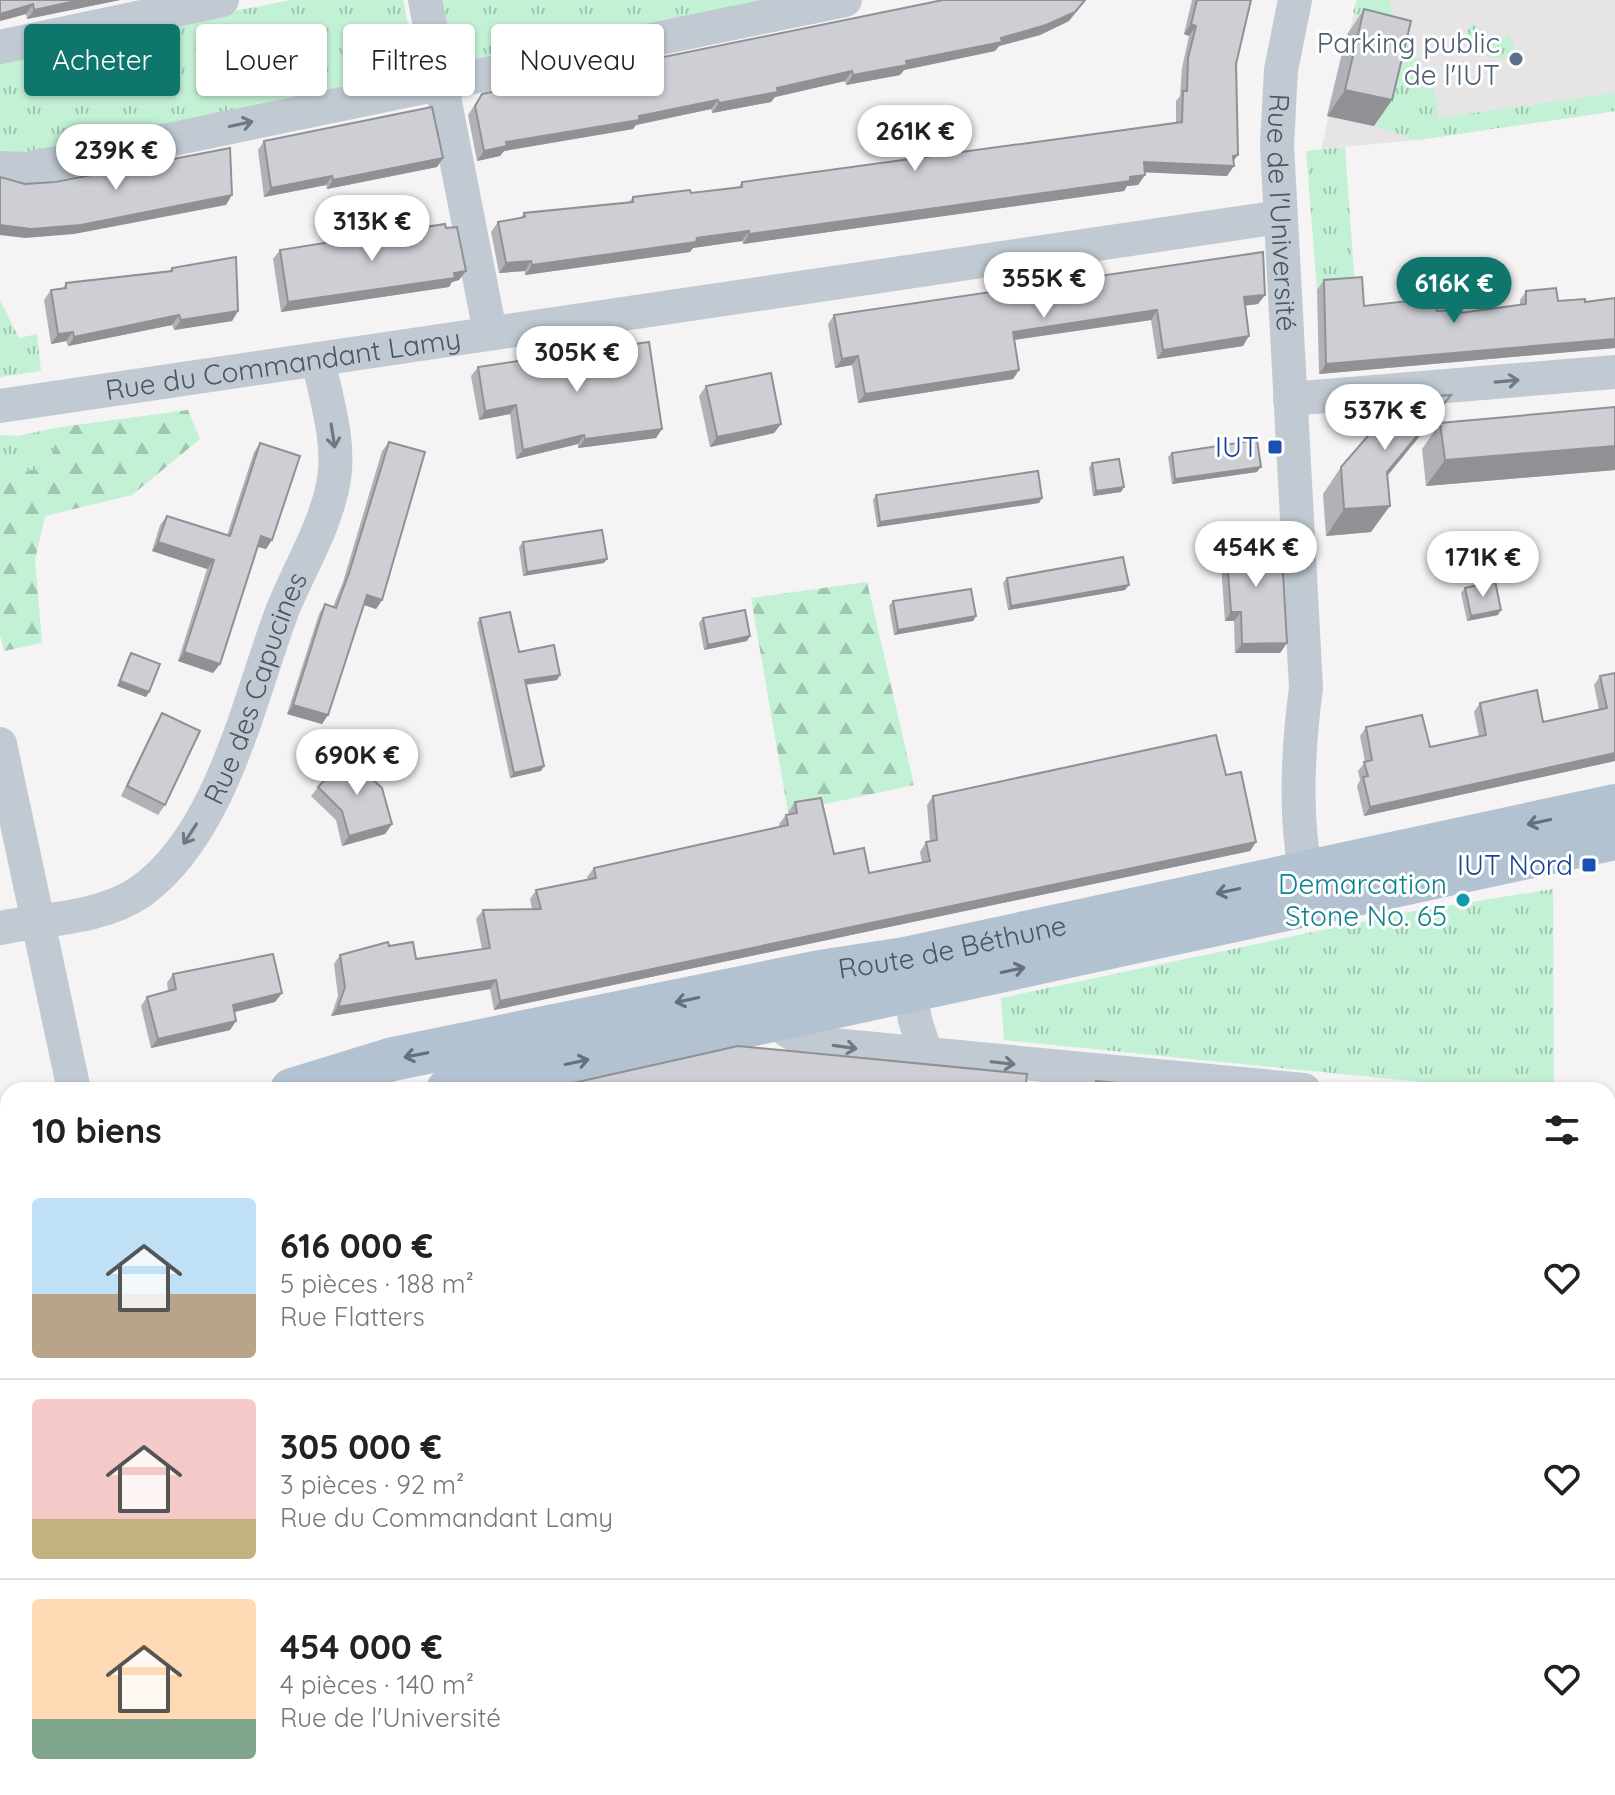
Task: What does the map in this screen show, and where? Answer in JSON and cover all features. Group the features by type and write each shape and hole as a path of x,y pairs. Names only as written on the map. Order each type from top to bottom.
{"main road":[{"name":"Route de Béthune","path":"1309,890 1615,806"},
{"name":"Route de Béthune","path":"468,1082 499,1070 768,1002 907,976 1309,890 1615,838"},
{"name":"Route de Béthune","path":"318,1082 393,1059 499,1070"}],"street":[{"path":"0,47 222,0"},
{"path":"425,0 429,24"},
{"path":"475,76 845,0"},
{"name":"Rue de l'Université","path":"1295,0 1276,111 1306,688 1299,740 1309,890"},
{"path":"0,168 28,169 378,96"},
{"path":"443,96 490,332"},
{"name":"Rue du Commandant Lamy","path":"0,406 1280,217"},
{"name":"Rue des Capucines","path":"0,928 102,909 139,893 171,864 216,795 283,610 330,501 335,445 318,359"},
{"path":"1290,399 1615,372"},
{"path":"0,744 72,1082"},
{"path":"907,976 926,1054"},
{"path":"768,1002 813,1042 1220,1082"}],"shaded area":[{"path":"1357,0 1615,0 1615,111 1418,140 1321,149"}],"green space":[{"path":"291,0 403,0 408,24 343,24 343,91 327,94 327,24 196,24 196,96 317,96 14,158 0,154 0,60 24,52 24,96 180,96 180,24 168,24"},
{"path":"441,0 773,0 658,24 491,24 491,59 475,62 475,24 446,24"},
{"path":"1357,0 1391,0 1388,2 1435,92 1438,118 1615,93 1615,111 1418,140 1374,126 1393,48 1353,12"},
{"path":"1473,21 1485,46 1509,34 1519,57 1495,58 1481,52 1466,34"},
{"path":"1345,147 1355,287 1317,290 1306,151"},
{"path":"0,300 19,338 37,334 41,371 0,377"},
{"path":"188,410 200,439 132,495 45,516 35,560 42,643 4,651 0,635 0,474 47,468 61,427"},
{"path":"61,427 47,468 0,474 0,435 17,436"},
{"path":"867,582 914,785 788,812 751,598"},
{"path":"1553,889 1554,1082 1421,1082 1004,1040 1001,998 1403,913"}],"building":[{"path":"0,0 80,0 34,10 33,4 0,14"},
{"path":"943,0 1085,0 1075,12 1046,25 1001,38 1002,42 906,61 907,65 853,75 852,71 777,88 778,92 719,103 718,100 639,116 639,120 506,142 507,146 484,151 475,106 482,94 664,96 664,57"},
{"path":"1197,0 1251,0 1236,64 1238,155 1233,156 1234,166 1144,162 1145,175 1130,177 1130,181 749,234 749,231 697,238 696,242 532,265 531,261 506,263 498,222 525,217 524,213 633,202 633,197 690,190 691,193 742,187 742,182 1182,122 1183,91 1187,91 1188,58 1196,26 1191,24"},
{"path":"1364,9 1411,21 1392,100 1345,90"},
{"path":"432,107 443,158 333,180 332,176 271,188 264,141"},
{"path":"230,148 232,195 81,225 31,229 0,225 0,177 25,184 55,182"},
{"path":"445,224 446,228 457,227 466,271 454,273 455,278 288,302 280,250"},
{"path":"1263,252 1265,295 1244,297 1249,336 1163,350 1157,310 1013,332 1019,370 865,394 858,356 842,359 834,315"},
{"path":"236,257 238,311 181,320 179,315 74,337 73,332 58,334 51,290 66,288 66,283 172,271 172,268"},
{"path":"1362,277 1364,306 1435,298 1437,311 1459,310 1459,313 1526,304 1526,291 1556,288 1558,301 1585,299 1585,302 1615,298 1615,339 1326,364 1324,280"},
{"path":"649,342 662,429 585,439 584,435 523,450 516,405 485,411 478,367"},
{"path":"771,373 781,424 717,437 706,386"},
{"path":"1451,395 1387,472 1390,506 1344,509 1341,467 1400,399"},
{"path":"1615,407 1615,446 1445,460 1440,423"},
{"path":"1257,440 1261,467 1175,479 1172,453"},
{"path":"389,442 425,452 382,600 367,595 328,715 293,705 325,604 336,608 349,573"},
{"path":"260,443 300,456 272,540 261,536 220,664 184,652 214,560 158,542 167,516 230,536"},
{"path":"1119,459 1124,487 1096,491 1092,463"},
{"path":"1038,471 1042,498 880,522 876,495"},
{"path":"1255,526 1256,556 1282,556 1287,643 1242,644 1241,612 1231,612 1225,528"},
{"path":"602,530 607,559 527,572 523,542"},
{"path":"1123,557 1129,585 1011,606 1007,578"},
{"path":"1495,581 1501,610 1471,616 1465,588"},
{"path":"971,589 976,616 898,630 893,601"},
{"path":"745,610 750,636 708,645 703,618"},
{"path":"510,612 519,652 554,645 560,675 525,680 544,766 514,773 480,618"},
{"path":"131,653 160,664 149,692 120,681"},
{"path":"1615,673 1615,753 1370,807 1363,777 1368,776 1364,762 1372,760 1366,727 1422,715 1430,747 1486,735 1480,703 1537,690 1543,722 1607,708 1600,676"},
{"path":"162,713 200,731 165,805 127,786"},
{"path":"1216,735 1226,775 1241,772 1256,842 500,1001 496,980 338,1007 345,987 340,955 388,942 389,946 413,942 416,959 490,948 483,910 541,909 536,890 596,878 594,868 788,825 786,815 797,813 795,802 821,798 834,854 864,848 869,873 930,861 926,842 937,840 933,796"},
{"path":"351,752 382,788 392,824 349,836 342,811 318,787"},
{"path":"273,954 282,993 233,1005 236,1021 158,1039 147,997 176,989 173,974"},
{"path":"738,1046 1027,1074 1026,1082 578,1082"}],"place":[{"name":"Parking public de l'IUT","path":"1516,59"},
{"name":"IUT","path":"1275,447"},
{"name":"IUT Nord","path":"1589,865"},
{"name":"Demarcation Stone No. 65","path":"1463,900"}]}
